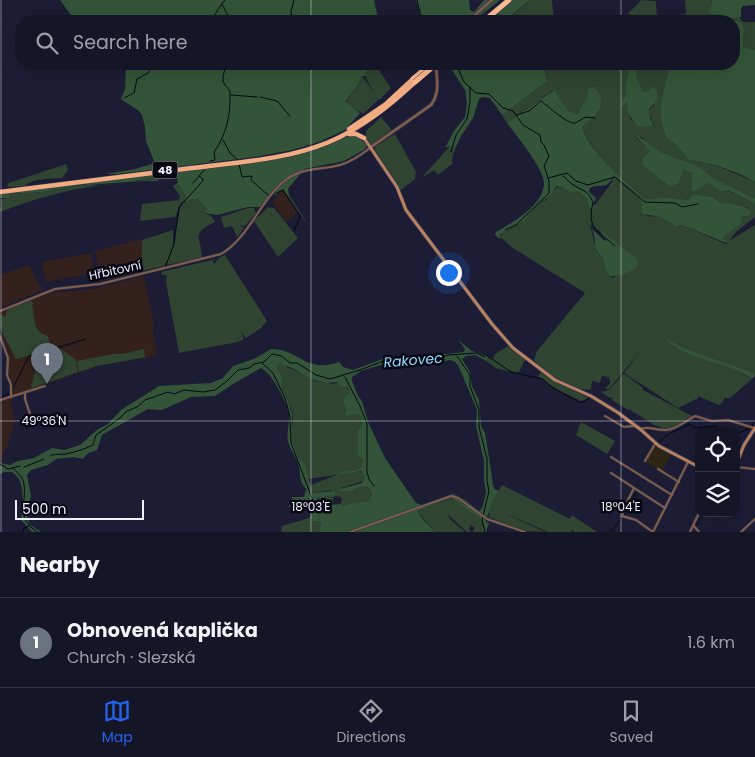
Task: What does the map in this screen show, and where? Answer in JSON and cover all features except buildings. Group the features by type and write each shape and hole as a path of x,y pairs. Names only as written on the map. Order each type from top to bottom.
{"highway":[{"path":"487,15 505,0"},
{"path":"491,15 509,0"},
{"path":"414,81 428,70"},
{"name":"48","path":"339,137 371,119 395,101 414,81"},
{"name":"48","path":"0,191 246,160 301,150 328,140 365,120 414,81"},
{"path":"364,138 362,129 371,119"},
{"name":"48","path":"0,191 265,159 305,150 352,133 364,138"}],"main road":[{"path":"364,138 397,187 406,210 492,324 513,348 555,380 591,396 636,426 655,444 695,465"},
{"path":"740,456 744,445 755,428"}],"street":[{"path":"475,15 492,0"},
{"path":"371,147 431,105 438,88 435,70"},
{"name":"Hřbitovní","path":"0,311 55,289 100,284 224,253 273,194 290,177 305,171 344,164 371,147"},
{"path":"0,336 8,358 7,375 11,385 11,397"},
{"path":"0,400 45,386"},
{"path":"25,393 25,399 32,420"},
{"path":"605,416 624,427 636,426"},
{"path":"640,429 670,430 695,416 712,421 728,420 755,428"},
{"path":"645,461 655,444"},
{"path":"611,457 672,495"},
{"path":"634,488 622,516 636,520 653,532 688,462"},
{"path":"740,467 755,469"},
{"path":"658,469 679,482"},
{"path":"611,473 666,508"},
{"path":"350,532 451,496 458,498 488,519 525,532"},
{"path":"690,532 697,517"},
{"path":"741,532 755,519"},
{"path":"693,525 699,532"}],"shaded area":[{"path":"283,189 298,212 286,222 272,202"},
{"path":"142,239 142,271 101,281 95,251"},
{"path":"91,253 95,273 46,282 42,262"},
{"path":"29,265 42,290 1,308 0,275"},
{"path":"144,276 154,324 153,330 157,356 97,366 11,397 13,385 8,375 9,353 0,331 0,312 47,293 93,289"},
{"path":"13,397 11,403 15,420 6,450 4,450 2,463 0,463 0,401"},
{"path":"655,446 671,455 662,471 645,462"}],"green space":[{"path":"60,0 374,0 377,15 71,15"},
{"path":"416,0 469,0 470,10 474,12 484,0 500,0 481,15 420,15"},
{"path":"513,0 530,0 512,15 495,15"},
{"path":"530,0 552,0 553,15 513,15"},
{"path":"641,0 656,1 657,15 630,15 628,13"},
{"path":"685,0 712,0 710,14 720,15 686,15"},
{"path":"712,0 755,0 755,5 743,6 740,17 740,15 710,14 708,10 711,7"},
{"path":"740,18 743,22 755,22 755,50 743,47 744,31 740,24"},
{"path":"740,22 742,24 744,31 743,47 755,50 755,182 724,168 690,160 676,145 666,138 661,121 661,102 669,70 740,70"},
{"path":"126,70 368,70 345,102 360,113 345,130 319,142 292,150 255,157 105,174 135,169 152,164 154,161 146,141 142,115 121,99 125,89"},
{"path":"368,70 379,70 391,88 379,100 376,97 378,100 363,114 345,103 362,76 373,91 365,76"},
{"path":"452,70 544,70 548,81 502,115 490,98 482,97 479,99 473,118 456,147 450,146 445,148 454,131 465,117 467,103 465,90"},
{"path":"544,70 629,70 626,95 620,105 622,108 628,99 630,119 641,126 654,125 649,113 650,108 654,106 651,86 649,91 643,92 636,70 669,70 661,102 661,121 666,138 699,161 725,169 755,182 755,198 717,180 696,165 661,152 642,137 636,137 649,151 643,158 643,166 670,187 684,170 692,173 692,190 696,191 709,183 724,192 727,190 755,204 755,217 736,232 729,241 755,225 755,376 754,373 665,339 687,352 736,370 752,379 730,398 724,398 723,402 719,405 698,396 698,399 678,408 624,373 639,353 609,389 605,389 610,383 609,377 602,376 600,383 592,381 591,389 585,390 569,385 552,375 534,360 537,351 585,293 513,248 500,237 503,233 525,221 538,204 546,200 556,187 564,188 568,192 578,191 587,199 589,208 595,205 612,182 613,176 642,202 642,210 647,216 660,217 679,227 682,225 726,244 728,242 723,238 742,223 741,217 748,216 748,208 735,204 720,203 713,197 693,194 688,200 666,197 645,199 609,165 585,134 583,126 600,109 602,97 594,86 589,88 588,97 577,114 568,112 553,90 507,123 502,115 548,81","holes":["590,224 638,260 638,266 614,278 609,276 603,259 596,250"]},
{"path":"629,70 636,70 643,92 648,91 652,86 657,90 656,101 649,109 650,118 653,123 652,126 638,126 632,120 627,109 627,101 622,108 620,107 622,99 626,95"},
{"path":"594,86 602,97 600,109 583,126 585,134 599,154 645,199 666,197 688,200 693,194 713,197 720,203 736,204 751,211 751,214 748,216 741,217 742,223 723,238 728,242 726,243 682,225 677,227 660,217 642,214 642,202 613,176 606,185 590,188 589,192 596,198 591,208 589,208 587,199 578,191 569,193 564,188 556,186 550,196 538,204 525,221 500,235 500,239 495,235 496,232 533,206 543,191 544,183 535,161 507,123 554,90 568,111 577,114 588,97 588,89"},
{"path":"381,117 392,130 371,145 366,138 366,131"},
{"path":"395,134 416,172 415,179 401,190 375,150 375,147"},
{"path":"637,135 661,152 696,165 717,180 755,198 755,204 728,190 722,192 709,183 696,191 692,191 692,173 684,170 678,183 670,187 643,166 643,158 649,151"},
{"path":"350,136 358,137 367,145 365,149 344,161 304,169 288,189 289,195 310,228 283,189 276,195 271,195 260,207 248,207 217,215 205,213 207,209 197,199 190,199 186,202 186,196 179,186 177,185 174,188 173,186 178,183 176,173 128,182 83,184 43,192 9,194 9,198 0,198 0,194 256,162"},
{"path":"450,146 456,147 452,164 438,175 434,170 423,177 423,176"},
{"path":"66,164 68,170 62,178 37,180 25,186 7,187 9,183"},
{"path":"158,176 159,181 143,181 124,183"},
{"path":"83,184 104,185 51,195 0,212 1,199 9,198 9,194 43,192"},
{"path":"177,185 187,198 180,205 175,217 140,221 142,204 179,200 180,196 174,188"},
{"path":"190,199 197,199 208,210 205,213 211,216 215,222 199,233 202,258 166,265 167,261 164,266 142,271 142,240 173,230 173,247 180,208 183,203"},
{"path":"268,207 274,208 298,238 278,257 254,221"},
{"path":"248,208 254,208 256,213 245,226 240,225 244,228 237,237 232,226 224,228 221,217"},
{"path":"592,229 607,241 601,231 636,258 639,262 637,267 624,274 609,276 603,259 595,248"},
{"path":"225,255 267,321 261,328 246,338 241,331 244,339 238,342 179,353 166,282 167,275 162,275 161,272 216,259 213,261 214,264"},
{"path":"29,301 33,303 34,320 37,328 48,336 49,342 54,348 63,350 76,360 78,372 32,388 40,355 38,353 16,359 0,328 0,314 5,317 7,310"},
{"path":"665,338 682,347 754,373 755,376 752,379 731,368 684,352 673,346"},
{"path":"458,340 472,351 489,357 486,361 475,355 466,356 462,359 470,372 472,386 479,400 481,426 485,433 493,485 494,489 499,491 485,518 486,522 489,523 486,532 481,532 483,522 481,519 451,498 418,511 435,532 319,532 321,521 313,521 309,518 311,515 308,503 289,507 292,497 304,497 306,489 301,481 298,464 288,442 289,414 285,402 270,376 261,368 215,396 191,397 162,410 148,409 102,435 97,450 88,453 83,459 74,457 56,459 48,465 31,470 27,475 31,496 27,513 29,524 41,532 32,532 21,520 23,493 17,476 12,472 0,474 0,466 6,466 0,463 10,465 18,461 34,458 52,448 64,450 80,445 98,429 108,424 121,410 159,386 211,383 223,378 233,366 254,359 271,349 288,352 318,365 339,362 343,367 353,370 388,357 437,355 464,352 465,349","holes":["449,360 454,361 458,365 477,410 476,426 484,461 486,493 482,508 479,511 454,494 422,505 416,503 385,458 352,381 352,377 361,371 384,364 410,362 437,363","278,363 295,369 310,379 327,383 338,382 341,387 348,387 349,393 343,398 346,409 344,416 357,414 361,416 362,425 358,430 357,454 358,457 363,459 363,463 359,469 338,473 337,475 361,471 364,479 362,483 340,489 340,491 352,491 357,488 367,487 372,495 368,501 342,506 341,504 330,505 318,501 317,498 335,495 335,491 313,493 305,466 298,456 292,439 292,416 288,400 282,388 281,376 277,369"]},
{"path":"508,346 525,360 519,372 507,369 515,373 496,368 486,361 489,357 493,359 495,354"},
{"path":"144,349 145,357 97,366 79,372 77,361"},
{"path":"278,363 307,375 315,381 334,384 338,382 347,387 349,393 344,397 346,409 344,415 357,414 361,416 362,425 358,430 357,454 358,457 363,459 364,463 359,469 338,474 357,471 363,473 364,481 341,488 341,491 352,491 357,488 367,487 372,495 368,501 340,506 342,499 336,496 333,498 333,504 330,505 317,499 333,490 313,493 311,485 336,475 308,479 292,439 293,417 278,376"},
{"path":"541,372 554,381 589,398 581,401 556,389 538,376"},
{"path":"623,374 643,388 643,390 692,416 674,427 666,429 654,425 601,392 609,390"},
{"path":"581,422 615,441 607,454 576,435"},
{"path":"502,485 570,519 572,515 597,532 575,532 572,530 571,532 548,532 500,511 545,532 523,531 491,518 489,517 489,512 491,504"},
{"path":"452,499 480,517 482,520 481,532 472,532 475,528 471,525 469,528 471,532 467,532 447,514 465,532 435,532 418,512"},
{"path":"309,518 313,521 321,521 319,532 281,532 282,526"}],"waterway":[{"path":"214,15 225,0"},
{"path":"291,15 294,0"},
{"path":"417,0 421,15"},
{"path":"222,4 228,15"},
{"path":"124,98 134,93 137,79 150,70"},
{"path":"210,161 215,160 214,152 225,131 229,115 230,91 223,81 225,70"},
{"path":"459,70 464,82 476,93 489,94 503,108 513,111 523,125 540,135 541,142 549,156 544,166 549,181 549,193 516,225 505,230"},
{"path":"451,152 456,135 467,119 470,87"},
{"path":"231,95 257,97"},
{"path":"260,97 277,101 290,116"},
{"path":"517,115 529,111 541,101 572,123 586,117 595,118"},
{"path":"223,140 230,153 237,159"},
{"path":"239,164 242,177 252,176 251,180 269,196"},
{"path":"165,268 174,244 179,207 202,182 203,179 199,176 206,168"},
{"path":"548,178 567,173 576,181 588,185 615,177 645,202 675,203 682,207 698,204"},
{"path":"193,183 199,176"},
{"path":"563,176 589,195 593,202 591,211 592,223 598,232 615,246"},
{"path":"272,195 283,190 300,216 294,231"},
{"path":"0,399 11,392 29,356 86,339"},
{"name":"Rakovec","path":"50,456 69,453 93,445 96,435 127,411 137,407 145,400 168,392 174,394 184,390 203,392 215,390 238,370 264,362 272,354 282,356 290,363 297,363 316,375 330,379 386,360 437,359 448,355 476,353 485,357"},
{"path":"457,356 470,375 470,386 479,410 479,427 487,459 489,491 482,520 485,532"},
{"name":"Rakovec","path":"487,356 491,359"},
{"name":"Rakovec","path":"492,359 511,372 543,379 550,386 579,402 583,402 591,397"},
{"path":"262,363 273,373 285,398 290,417 291,443 313,501 314,510"},
{"path":"345,377 367,424 367,472 374,486"},
{"path":"752,426 755,420"},
{"path":"657,443 669,434 689,424 695,427"},
{"path":"706,427 718,427"},
{"path":"740,432 750,428"},
{"name":"Rakovec","path":"24,467 44,459"},
{"name":"Rakovec","path":"0,464 8,469 20,466"},
{"path":"13,468 23,480 23,508 26,520 37,532"},
{"path":"611,532 629,508 636,492"},
{"path":"697,532 695,527 702,517"},
{"path":"23,532 24,528 29,526"}],"place":[{"name":"Obnovená kaplička","path":"47,384"}]}
